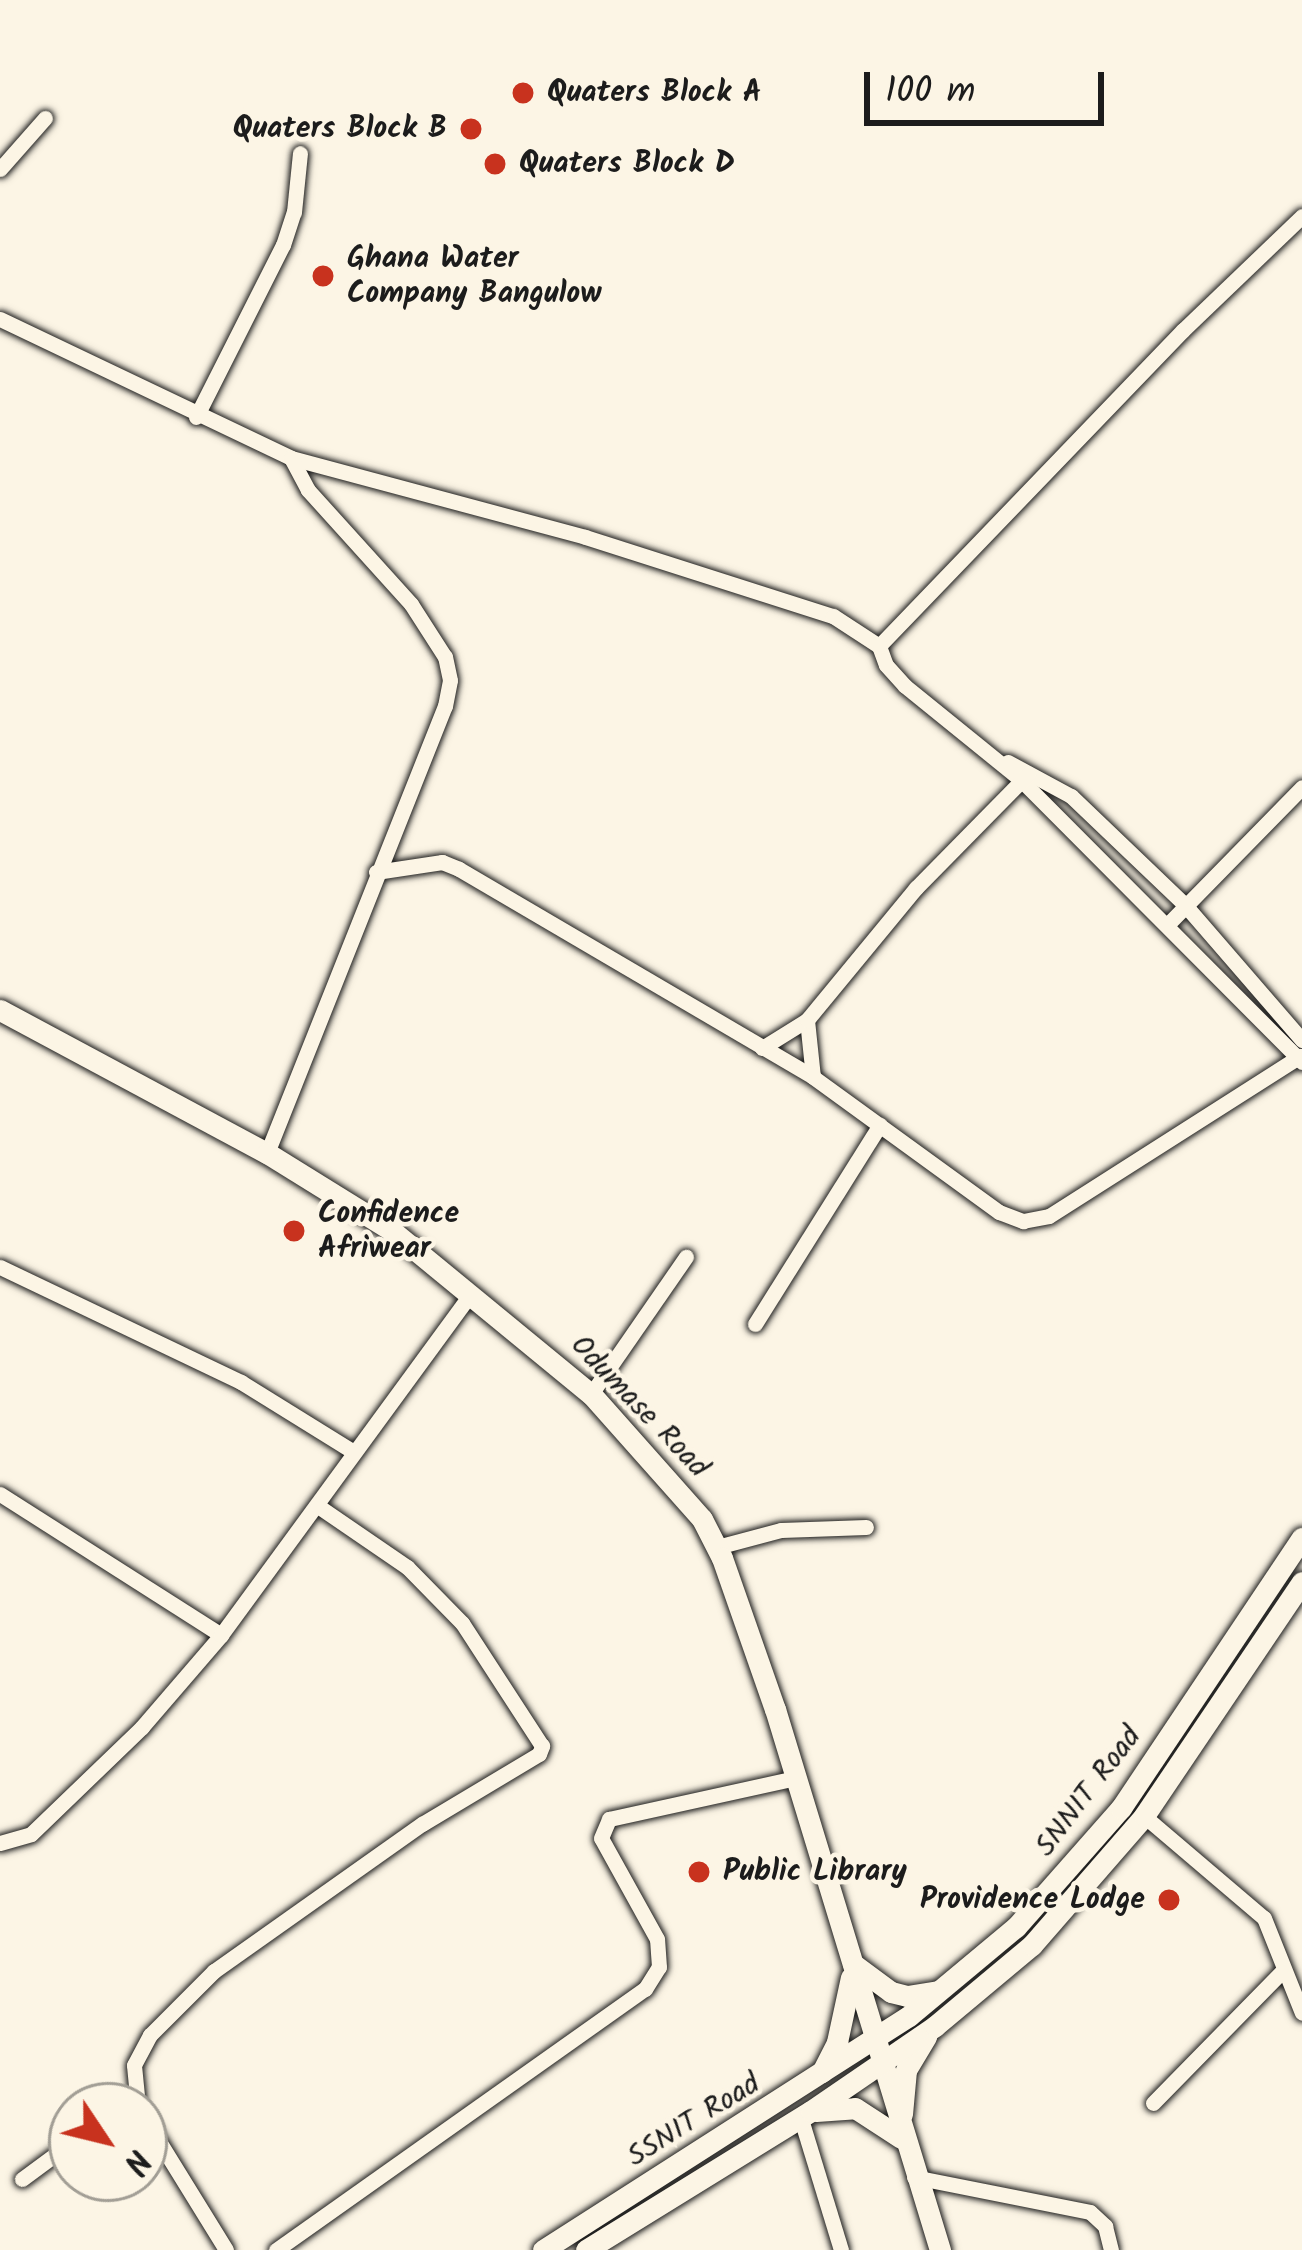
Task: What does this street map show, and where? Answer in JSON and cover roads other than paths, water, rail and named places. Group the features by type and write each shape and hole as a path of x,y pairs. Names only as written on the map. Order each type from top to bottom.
{"main road":[{"name":"Odumase Road","path":"0,1010 352,1202 591,1394 673,1481 717,1547 795,1778 902,2139 940,2250"},
{"name":"SNNIT Road","path":"874,2038 944,1989 1016,1927 1121,1808 1302,1538"},
{"name":"SNNIT Road","path":"882,2063 935,2026 1032,1945 1144,1816 1302,1582"},
{"path":"820,2075 837,2042 851,1965 891,1992 917,1995 944,1989"},
{"path":"902,2139 906,2070 935,2026"},
{"name":"SSNIT Road","path":"543,2250 874,2038"},
{"name":"SSNIT Road","path":"599,2246 882,2063"},
{"path":"806,2115 855,2108 902,2139"}],"street":[{"path":"0,170 45,118"},
{"path":"196,417 283,244 294,212 300,153"},
{"path":"878,646 1183,330 1302,216"},
{"path":"0,320 196,417 291,458 585,537 833,616 878,646 905,686 995,756 1071,796 1185,905 1302,1040"},
{"path":"267,1153 450,680 445,657 411,604 308,490 291,458"},
{"path":"376,872 442,862 813,1077 999,1212 1023,1221 1049,1216 1300,1059 1026,776"},
{"path":"762,1048 807,1020 916,888 1026,776"},
{"path":"1169,923 1302,787"},
{"path":"807,1020 813,1077"},
{"path":"755,1324 880,1125"},
{"path":"591,1394 686,1257"},
{"path":"0,1268 241,1382 354,1452"},
{"path":"0,1843 31,1834 142,1727 221,1635 471,1294"},
{"path":"0,1494 221,1635"},
{"path":"133,2082 134,2065 150,2035 214,1970 422,1824 539,1754 542,1747 462,1623 407,1567 318,1506"},
{"path":"717,1547 781,1530 866,1528"},
{"path":"276,2250 645,1989 659,1967 657,1940 601,1838 609,1819 795,1778"},
{"path":"1144,1816 1246,1897 1264,1918 1302,2014"},
{"path":"1153,2103 1284,1969"},
{"path":"806,2115 841,2250"},
{"path":"168,2156 226,2250"},
{"path":"22,2179 48,2160"},
{"path":"914,2176 1090,2212 1105,2225 1111,2250"}],"place":[{"name":"Quaters Block A","path":"523,93"},
{"name":"Quaters Block B","path":"471,129"},
{"name":"Quaters Block D","path":"495,164"},
{"name":"Ghana Water Company Bangulow","path":"323,276"},
{"name":"Confidence Afriwear","path":"294,1231"},
{"name":"Public Library","path":"699,1872"},
{"name":"Providence Lodge","path":"1169,1900"}]}
